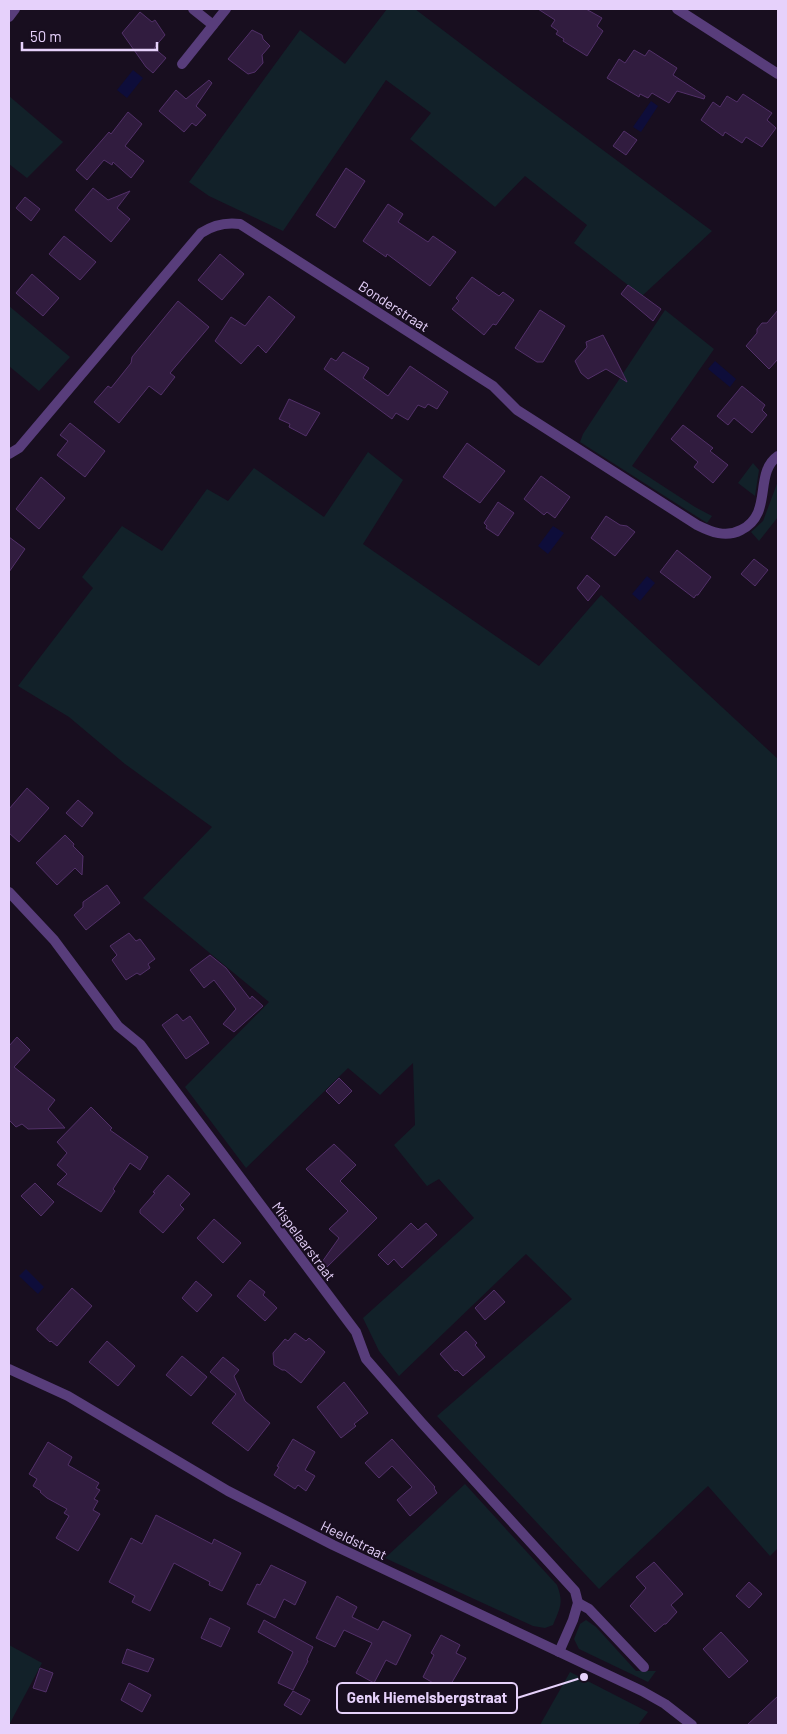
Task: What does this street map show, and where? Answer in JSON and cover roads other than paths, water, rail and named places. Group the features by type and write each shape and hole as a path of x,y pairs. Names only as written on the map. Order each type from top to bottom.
{"street":[{"path":"9,17 15,9"},
{"path":"193,9 213,24"},
{"path":"182,64 226,9"},
{"path":"677,9 778,74"},
{"name":"Bonderstraat","path":"9,454 19,448 201,233 210,226 230,223 240,224 292,257 493,386 517,410 712,532 733,535 748,527 757,517 766,473 774,459 778,456"},
{"name":"Mispelaarstraat","path":"9,892 54,940 118,1026 140,1044 356,1332 366,1359 575,1591 578,1603 589,1608 644,1667"},
{"name":"Heeldstraat","path":"9,1369 68,1396 228,1491 324,1541 642,1691 665,1704 692,1725"},
{"path":"559,1652 574,1620 578,1603"}],"place":[{"name":"Genk Hiemelsbergstraat","path":"584,1677"}]}
